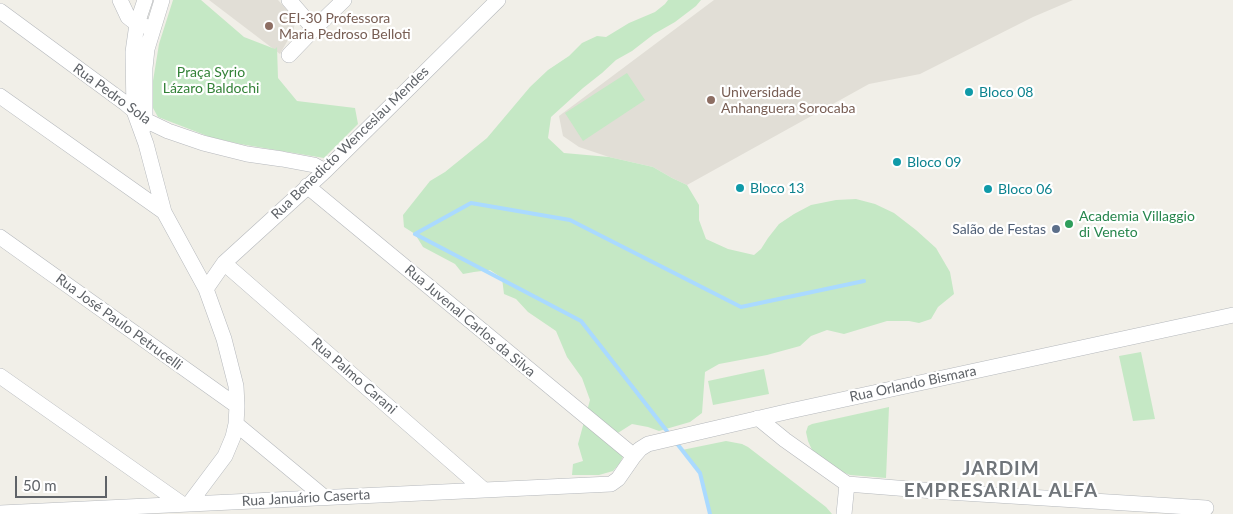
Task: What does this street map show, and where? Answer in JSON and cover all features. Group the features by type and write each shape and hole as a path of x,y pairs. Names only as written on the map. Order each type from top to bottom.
{"street":[{"path":"120,0 128,17 137,24 153,28"},
{"path":"0,376 186,504 225,456 233,437 236,424 236,386 224,339 206,288 164,212 140,115 134,52 137,24 145,0"},
{"path":"140,115 147,49 162,0"},
{"path":"290,0 314,28"},
{"path":"289,55 344,0"},
{"name":"Rua Benedicto Wenceslau Mendes","path":"206,288 224,263 325,171 498,0"},
{"name":"Rua Pedro Sola","path":"0,11 140,115 168,131 203,143 247,154 314,166 325,171"},
{"path":"0,96 164,212"},
{"name":"Rua Juvenal Carlos da Silva","path":"307,186 634,456"},
{"name":"Rua José Paulo Petrucelli","path":"0,237 237,406"},
{"name":"Rua Palmo Carani","path":"224,263 484,490"},
{"name":"Rua Orlando Bismara","path":"611,484 618,479 640,449 658,441 1233,315"},
{"path":"785,440 783,433 790,411"},
{"path":"758,418 785,440 847,484 1206,508"},
{"path":"236,424 324,497"},
{"name":"Rua Januário Caserta","path":"0,513 611,484"},
{"path":"844,514 847,484"}],"shaded area":[{"name":"CEI-30 Professora Maria Pedroso Belloti","path":"209,0 278,0 296,20 293,31 280,54"},
{"name":"Universidade Anhanguera Sorocaba","path":"714,0 1073,0 1033,17 920,74 869,84 687,185 653,167 609,157 579,147 563,136 559,116"}],"green space":[{"name":"Praça Syrio Lázaro Baldochi","path":"173,0 201,0 244,37 275,49 277,47 278,78 297,101 355,108 358,124 324,158 210,137 158,117 153,108 152,87 159,44"},
{"path":"668,0 701,0 675,22 616,60 583,88 551,117 548,138 564,153 609,157 653,167 687,185 699,205 699,220 706,239 728,249 754,255 761,249 779,224 811,205 836,200 856,199 875,204 894,213 936,248 950,272 954,294 938,307 931,319 919,323 887,321 844,334 827,330 811,336 800,346 767,355 719,364 705,372 702,413 690,422 659,431 632,424 610,438 625,452 620,463 613,471 599,475 572,475 573,464 583,461 578,444 590,400 582,378 567,357 556,331 528,312 516,299 504,294 502,278 490,270 463,274 455,264 423,247 415,234 404,227 403,215 430,181 445,172 487,138 530,87 548,70 569,56 582,43 597,36 606,37 629,23 655,12"},
{"path":"627,73 645,100 583,141 565,113"},
{"path":"1141,352 1155,419 1133,421 1119,356"},
{"path":"764,369 769,394 713,405 708,381"},
{"path":"889,407 886,478 850,475 840,471 812,450 806,432 808,426"},
{"path":"726,441 748,447 826,507 832,514 710,514 699,473 682,450"}],"waterway":[{"path":"415,234 471,203 570,220 741,307 864,281"},
{"path":"415,234 581,321 670,435"},
{"path":"675,441 700,473 710,514"}],"place":[{"name":"CEI-30 Professora Maria Pedroso Belloti","path":"269,26"},
{"name":"Bloco 08","path":"969,92"},
{"name":"Universidade Anhanguera Sorocaba","path":"711,100"},
{"name":"Bloco 09","path":"897,162"},
{"name":"Bloco 13","path":"740,188"},
{"name":"Bloco 06","path":"988,189"},
{"name":"Academia Villaggio di Veneto","path":"1069,224"},
{"name":"Salão de Festas","path":"1056,229"}],"district":[{"name":"JARDIM EMPRESARIAL ALFA","path":"1001,480"}]}
